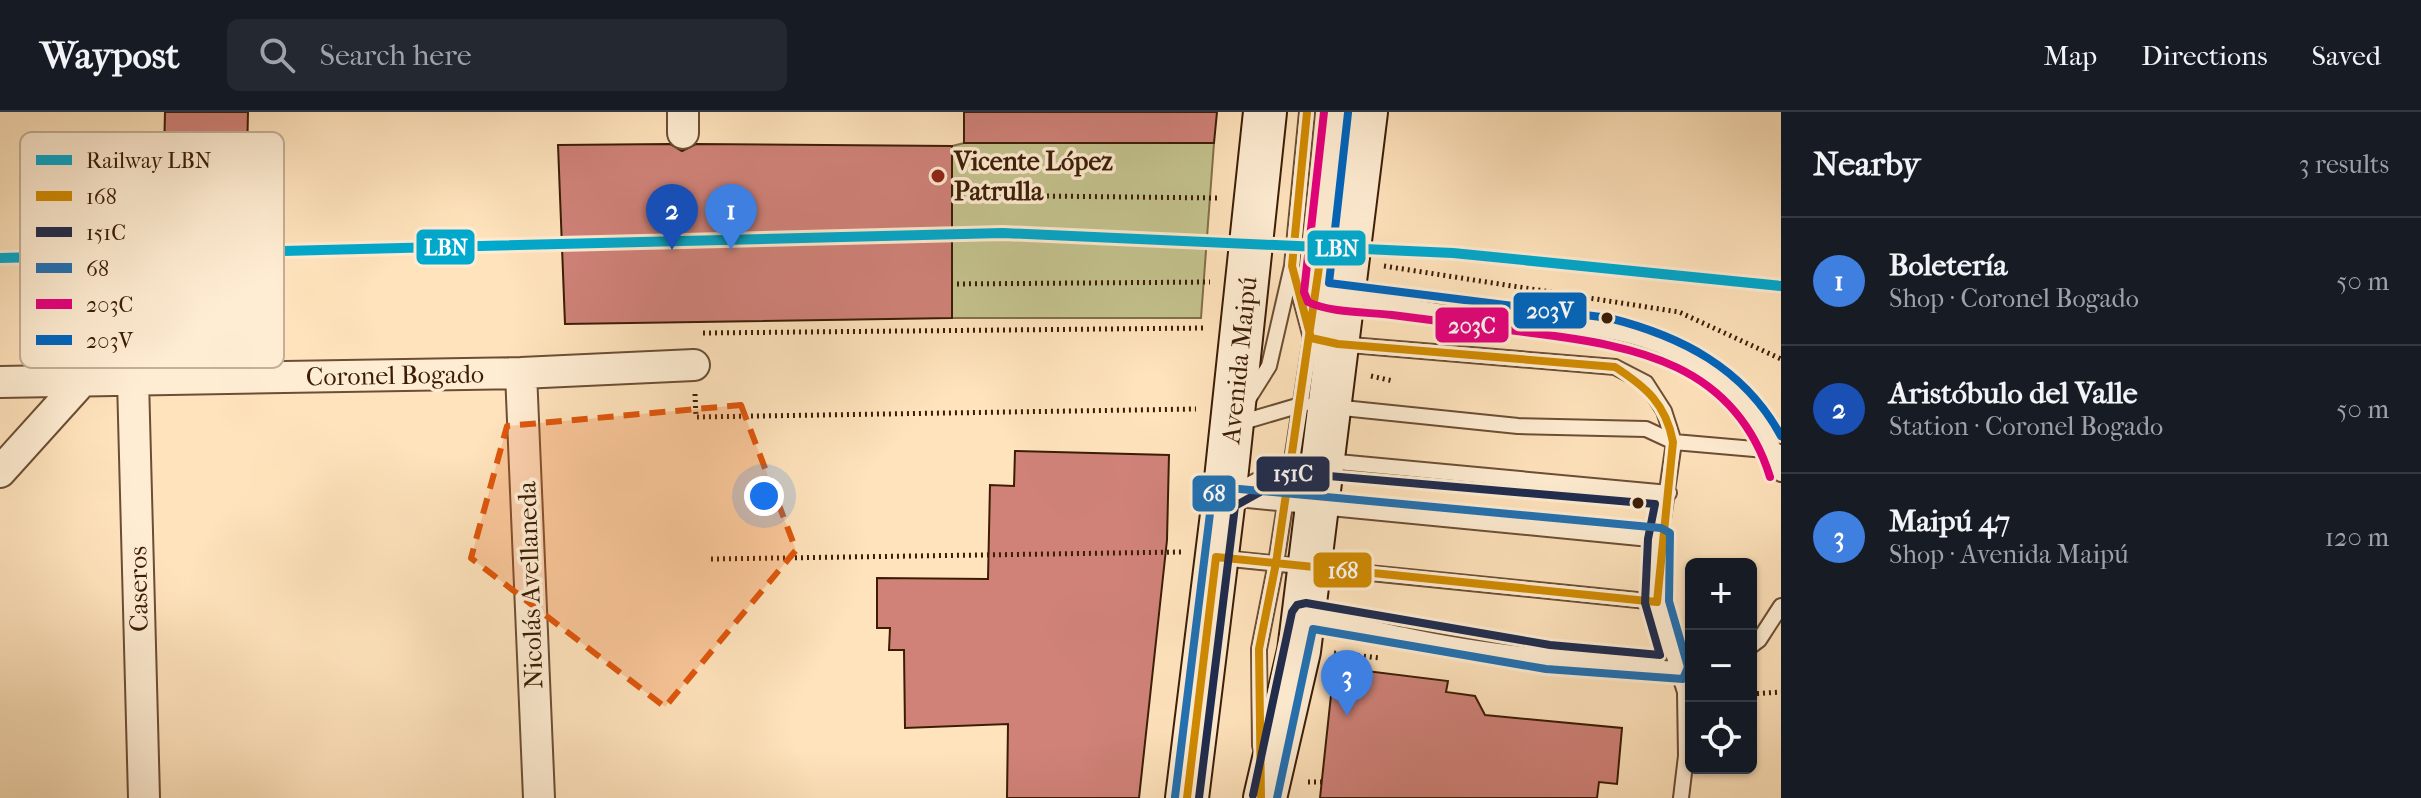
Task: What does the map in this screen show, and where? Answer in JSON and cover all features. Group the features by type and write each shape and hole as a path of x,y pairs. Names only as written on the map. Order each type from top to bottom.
{"main road":[{"name":"Avenida Maipú","path":"1187,798 1224,498 1265,112"},
{"path":"1263,798 1304,615 1293,565 1300,506 1330,294 1366,112"}],"street":[{"name":"Coronel Bogado","path":"0,382 521,373 694,365"},
{"name":"Nicolás Avellaneda","path":"521,373 539,798"},
{"path":"0,472 83,380"},
{"name":"Caseros","path":"133,380 144,798"}],"lane":[{"path":"1232,417 1269,366 1292,266 1307,112"},
{"path":"1336,112 1330,294 1459,314 1607,330 1651,339 1711,371 1750,408 1777,451 1781,474"},
{"path":"1292,266 1324,341 1615,367 1646,383 1664,411 1674,442 1660,540 1657,602 1683,668 1686,702"},
{"path":"1232,417 1314,405 1518,426 1646,429 1674,442 1777,451"},
{"path":"1224,498 1307,461 1669,493"},
{"path":"1224,498 1660,540"},
{"path":"1217,554 1293,565 1657,602"},
{"path":"1263,798 1259,649 1293,565"},
{"path":"1757,638 1781,606"},
{"path":"1304,615 1344,620 1406,636 1548,657 1683,668"},
{"path":"1681,798 1685,771"}],"path":[{"path":"951,195 1255,199"},
{"path":"951,284 1247,282"},
{"path":"1232,417 696,417 694,333 1241,327"},
{"path":"1370,376 1393,381"},
{"path":"711,559 1217,554"},
{"path":"1757,694 1781,692"}],"highlighted area":[{"path":"741,405 796,550 665,707 471,558 507,426"}],"shaded area":[{"path":"964,143 1214,143 1201,318 952,318 952,146"}],"building":[{"path":"165,112 248,112 248,132 165,132"},
{"path":"964,112 1217,112 1214,143 964,143"},
{"path":"670,144 682,151 696,144 952,146 952,318 565,324 558,145"},
{"path":"1015,451 1169,455 1167,540 1139,798 1007,798 1008,724 905,728 904,650 889,650 890,628 877,628 877,578 988,579 990,485 1014,486"},
{"path":"1334,667 1448,681 1446,692 1475,696 1485,715 1622,728 1617,784 1599,782 1597,798 1320,798"}],"rail line":[{"name":"LBN","path":"284,251 1003,233 1453,253 1781,286"},
{"name":"LBN","path":"0,258 20,258"}],"transit line":[{"name":"168","path":"1187,798 1216,557 1657,602 1673,442 1660,407 1636,382 1615,367 1338,344 1311,338 1292,266 1307,112"},
{"name":"203C","path":"1324,112 1304,292 1308,302 1338,310 1571,338 1644,354 1707,385 1733,409 1754,439 1770,477"},
{"name":"203V","path":"1348,113 1329,283 1609,318 1636,325 1685,345 1729,374 1749,391 1781,436"},
{"name":"168","path":"1261,798 1259,649 1276,563 1319,267"},
{"name":"151C","path":"1199,798 1235,506 1294,473 1655,504 1648,539 1645,603 1660,655 1550,645 1306,603 1297,605 1292,612 1253,795"},
{"name":"68","path":"1175,797 1212,497 1218,487 1661,528 1670,533 1669,601 1688,667 1683,679 1546,669 1313,629 1277,798"}],"place":[{"name":"Vicente López Patrulla","path":"938,176"},
{"name":"Aristóbulo del Valle","path":"672,250"},
{"name":"Boletería","path":"731,250"},
{"name":"Maipú 47","path":"1347,716"}]}
